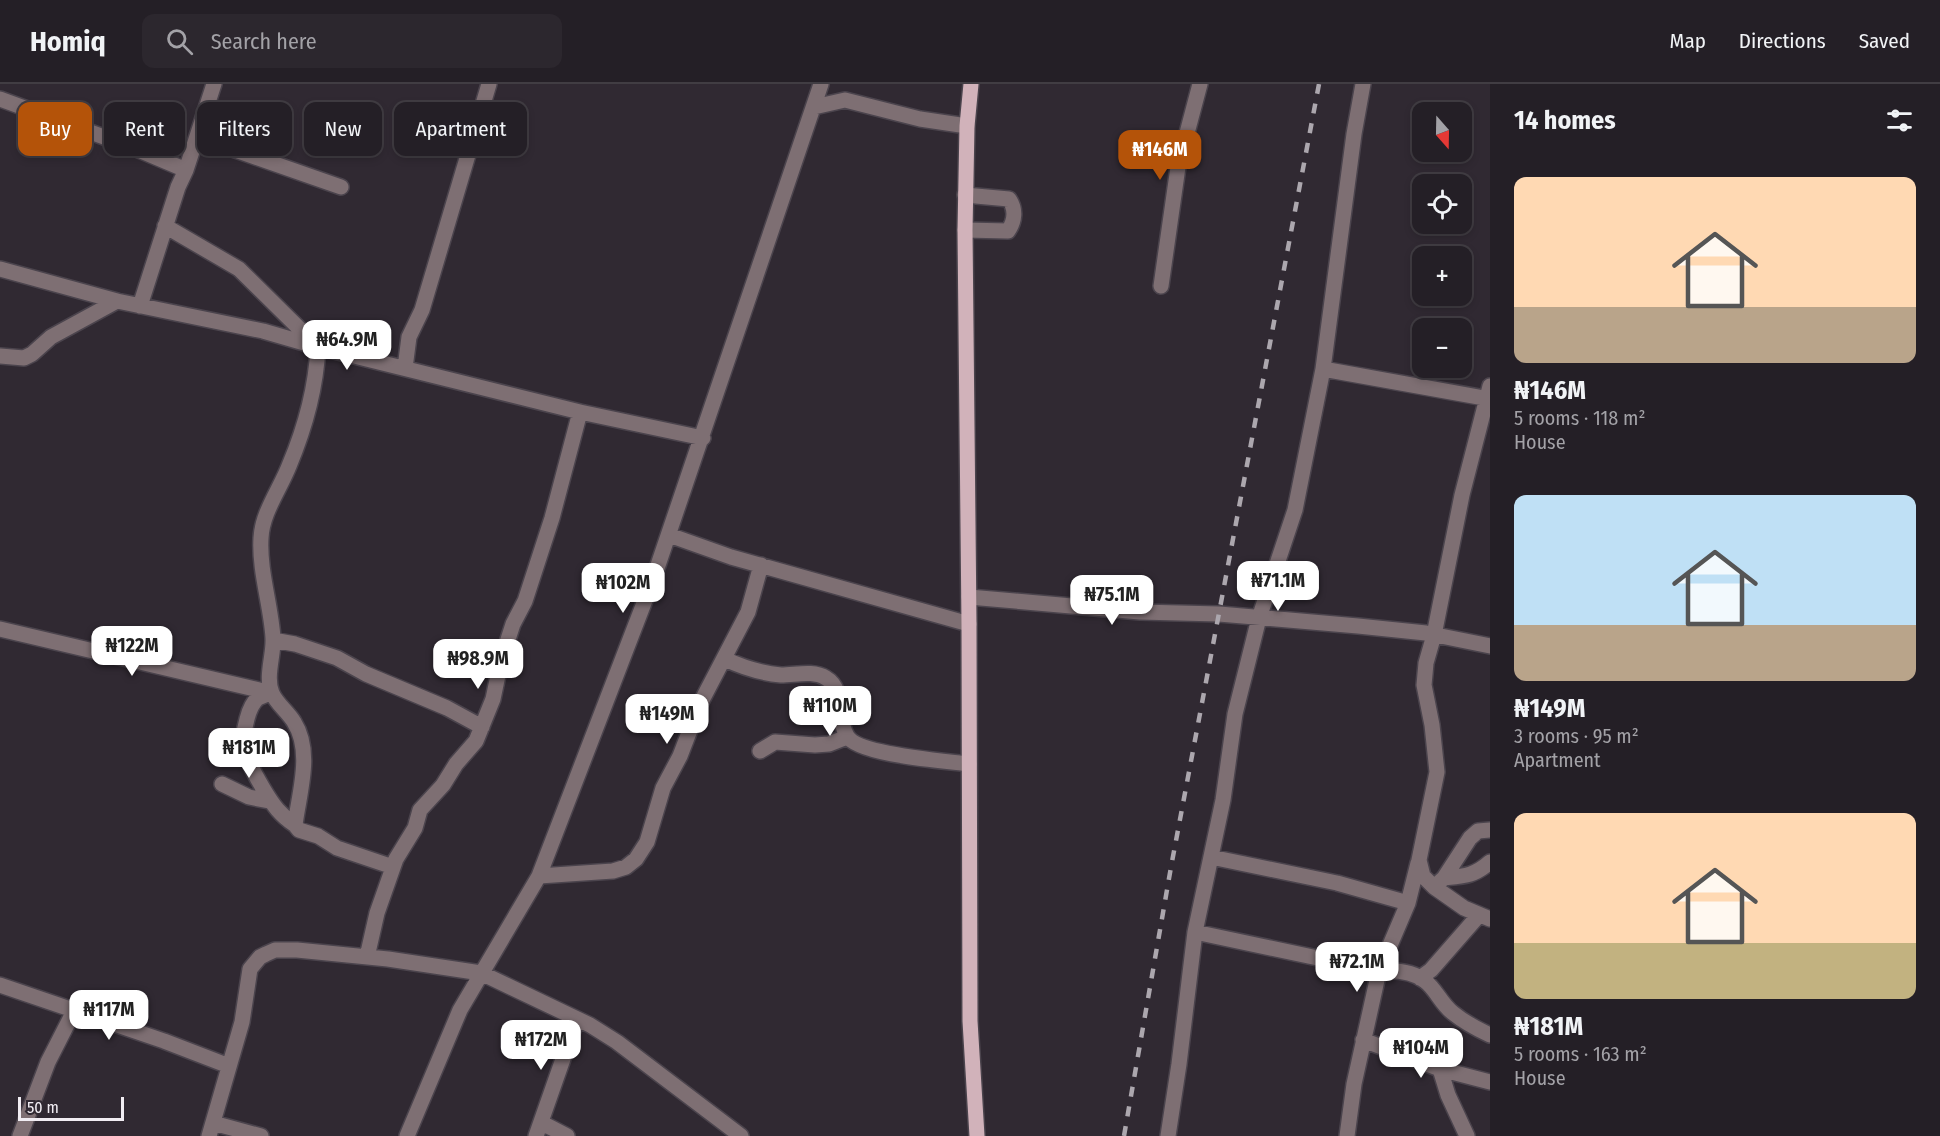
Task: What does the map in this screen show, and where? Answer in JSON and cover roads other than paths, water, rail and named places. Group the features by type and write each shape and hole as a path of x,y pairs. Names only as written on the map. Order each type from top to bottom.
{"main road":[{"path":"971,84 967,126 965,230 970,1021 976,1136"}],"street":[{"path":"209,102 214,84"},
{"path":"405,368 409,337 422,310 489,84"},
{"path":"407,1136 460,1010 538,876 669,535 821,84"},
{"path":"1161,286 1178,167 1200,84"},
{"path":"1168,1136 1195,932 1223,800 1235,714 1259,618 1295,510 1323,369 1354,134 1363,84"},
{"path":"0,99 134,148 186,170"},
{"path":"814,107 845,100 912,117 967,126"},
{"path":"140,306 178,187 197,140"},
{"path":"252,156 341,187"},
{"path":"965,195 1009,199 1014,205 1013,224 1008,231 965,230"},
{"path":"165,226 238,269 318,347 316,376 305,421 289,467 272,502 261,535 260,554 268,592 273,640 270,680 272,693 295,722 302,740 302,784 295,825"},
{"path":"0,269 117,301 263,331 318,347 580,412 703,438"},
{"path":"0,356 24,358 51,337 117,301"},
{"path":"1323,369 1489,395 1462,495 1434,635 1426,663 1424,685 1432,725 1437,772 1434,798 1420,847 1408,903 1379,971 1363,1040 1347,1136"},
{"path":"367,957 377,913 396,859 415,828 420,810 443,785 456,764 476,741 493,699 513,624 525,601 552,518 580,412"},
{"path":"669,535 710,550 969,624"},
{"path":"538,876 613,871 626,867 636,859 647,842 663,788 680,756 700,704 748,612 761,565"},
{"path":"969,597 1140,612 1219,614 1434,635 1490,646"},
{"path":"0,629 272,693"},
{"path":"273,640 296,644 337,658 366,674 447,708 482,727"},
{"path":"725,659 755,671 782,675 815,673 825,677 834,684 847,737 855,743 875,751 969,764"},
{"path":"272,693 258,699 250,707 245,724 244,740 247,757 256,779 269,801 282,817 299,830 318,836 338,848 393,867"},
{"path":"760,751 775,742 815,746 829,744 847,737"},
{"path":"222,784 249,797 269,801"},
{"path":"1439,882 1470,838 1478,831 1490,830"},
{"path":"1211,857 1337,883 1408,903"},
{"path":"1419,860 1423,876 1439,882 1464,909 1484,917 1420,978"},
{"path":"1439,882 1469,876 1490,862"},
{"path":"1195,932 1379,971 1395,970 1420,978 1426,981 1441,1002 1453,1013 1490,1035"},
{"path":"261,1136 211,1130 242,1022 250,969 260,957 275,950 297,950 481,973 577,1019 617,1042 741,1136"},
{"path":"0,986 164,1041 229,1066"},
{"path":"20,1136 48,1062 74,1011"},
{"path":"567,1136 539,1129 577,1019"},
{"path":"1363,1040 1440,1069 1490,1082"},
{"path":"1440,1069 1448,1095 1467,1136"}],"railway":[{"path":"1124,1136 1171,867 1319,84"}]}
